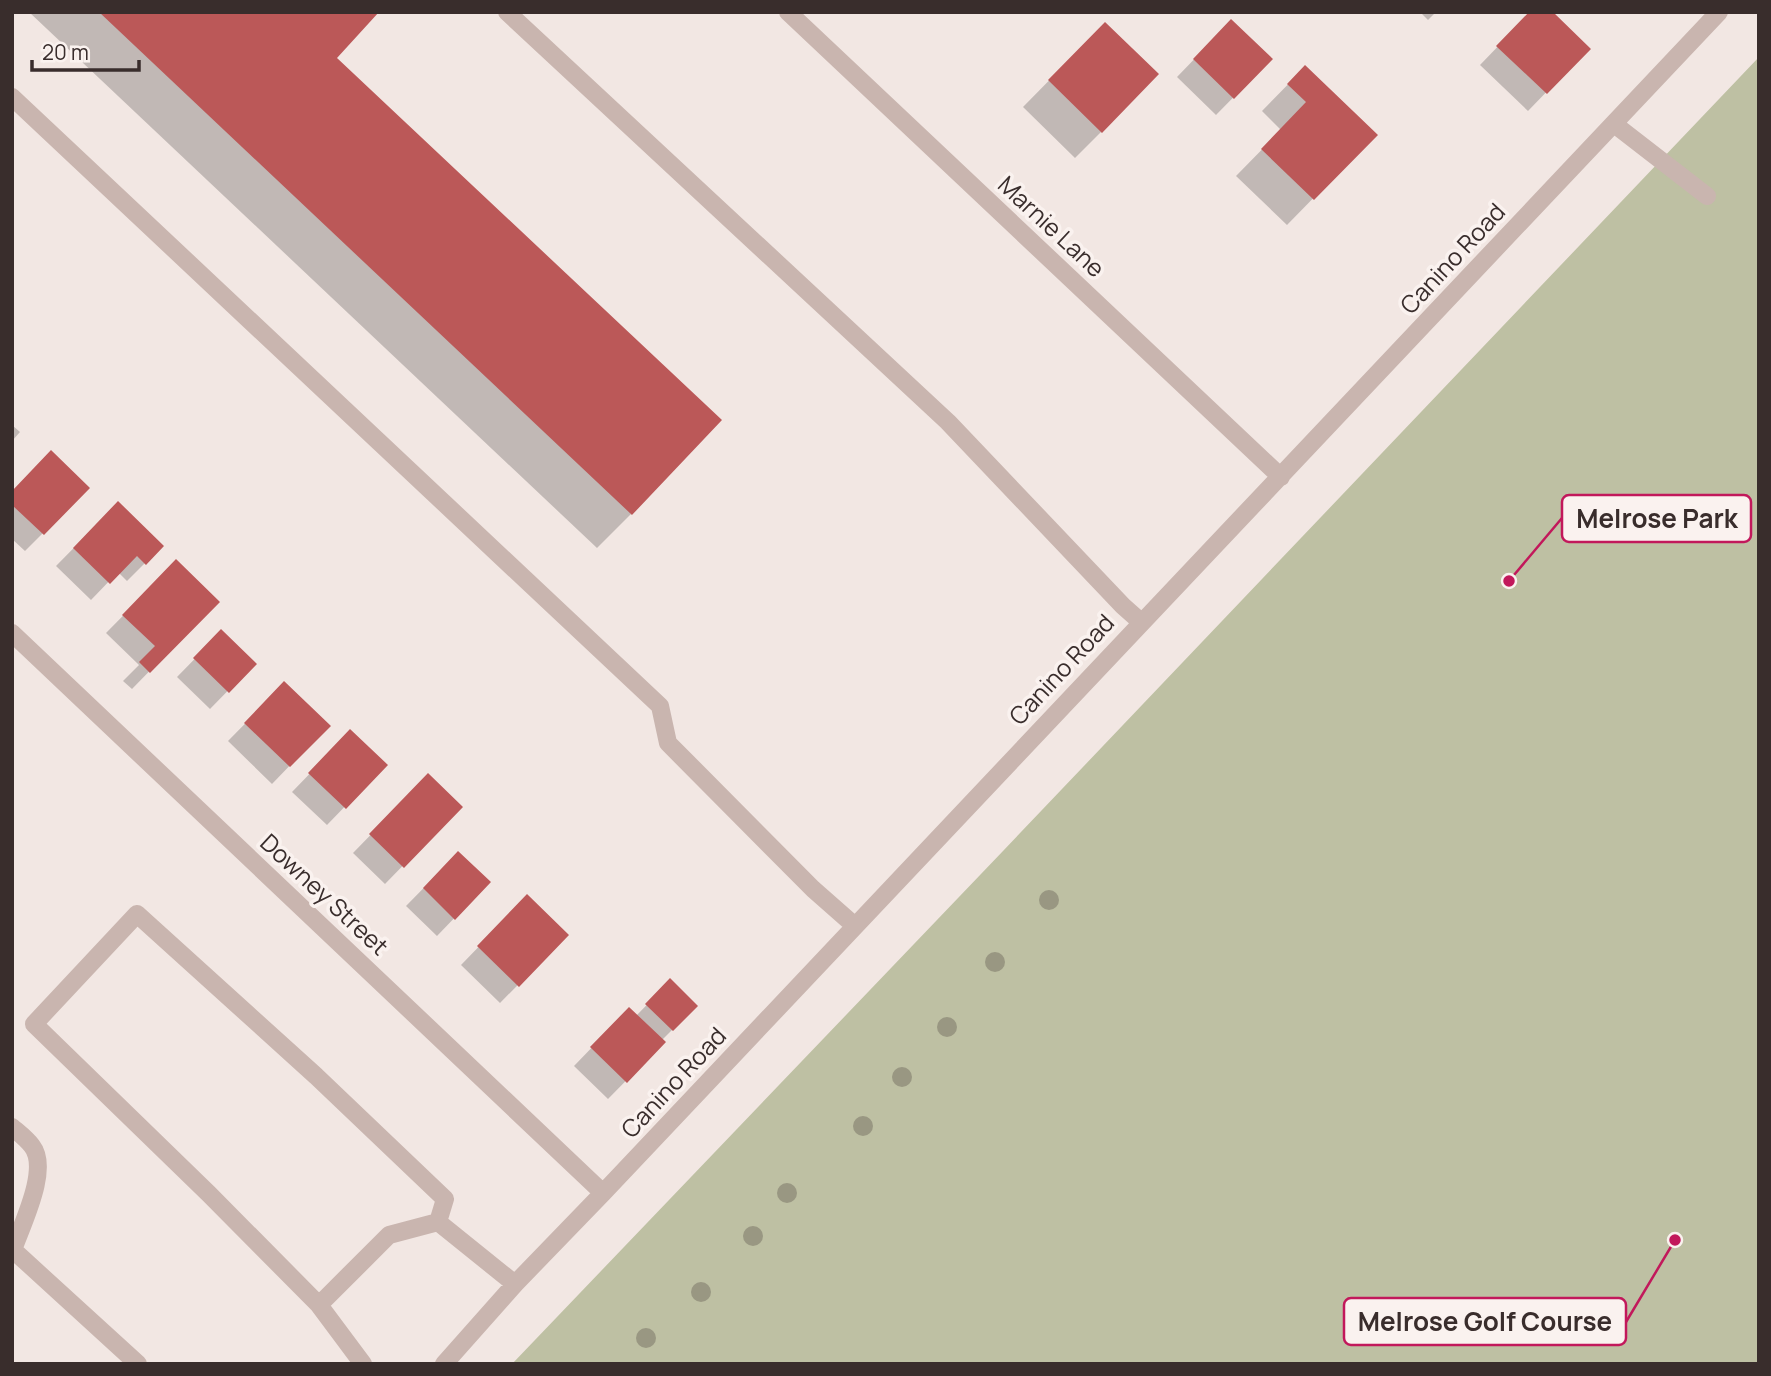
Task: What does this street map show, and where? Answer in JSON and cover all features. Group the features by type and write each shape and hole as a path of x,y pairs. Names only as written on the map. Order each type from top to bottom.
{"street":[{"path":"507,12 948,422 1141,622"},
{"name":"Marnie Lane","path":"788,12 1281,477"},
{"name":"Canino Road","path":"444,1364 514,1284 1719,12"},
{"path":"12,97 660,706 668,743 813,889 855,926"},
{"path":"1614,124 1707,196"},
{"name":"Downey Street","path":"12,633 603,1193"},
{"path":"363,1364 319,1305 34,1024 137,914 316,1076 445,1199 438,1222"},
{"path":"12,1127 33,1147 39,1159 38,1178 13,1249 138,1364"},
{"path":"438,1222 514,1284"},
{"path":"319,1305 389,1235 438,1222"}],"green space":[{"path":"1759,57 1759,1364 512,1364 1003,851"}],"building":[{"path":"99,12 379,12 337,58 722,420 632,515"},
{"path":"1529,12 1553,12 1591,49 1547,94 1496,46"},
{"path":"1231,19 1273,59 1234,99 1193,59"},
{"path":"1105,22 1159,74 1102,133 1048,80"},
{"path":"1305,65 1378,135 1314,200 1261,149 1306,102 1287,84"},
{"path":"51,450 90,488 44,535 12,505 12,491"},
{"path":"118,501 164,546 146,565 137,556 110,584 73,548"},
{"path":"176,559 220,602 150,673 139,662 155,646 122,615"},
{"path":"221,629 257,664 229,693 193,658"},
{"path":"284,681 331,726 290,767 244,723"},
{"path":"350,729 388,765 346,809 308,773"},
{"path":"428,773 463,807 404,868 369,834"},
{"path":"458,851 491,882 455,920 423,888"},
{"path":"527,894 569,935 519,987 477,946"},
{"path":"670,978 698,1006 673,1031 645,1004"},
{"path":"629,1007 666,1042 627,1083 590,1047"}],"place":[{"name":"Melrose Park","path":"1509,581"},
{"name":"Melrose Golf Course","path":"1675,1240"}]}
